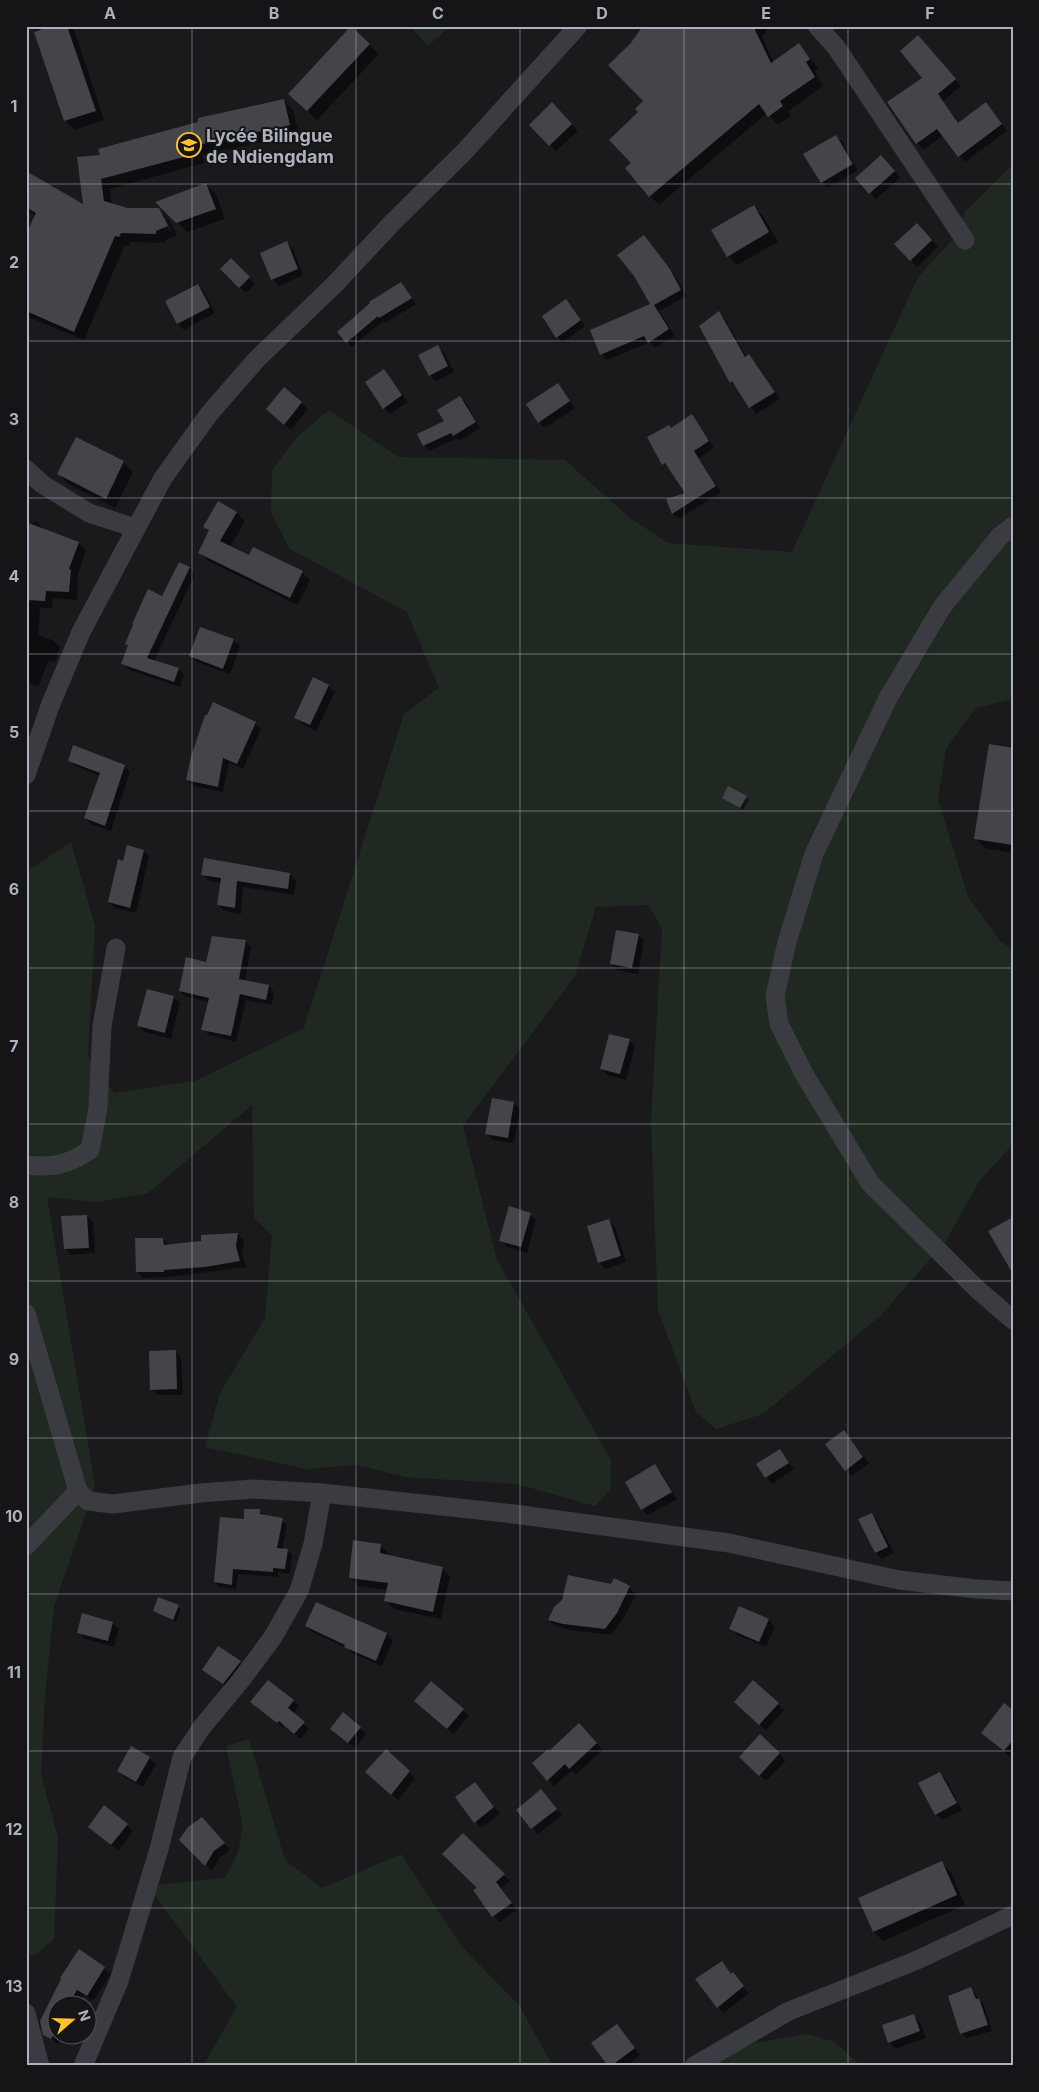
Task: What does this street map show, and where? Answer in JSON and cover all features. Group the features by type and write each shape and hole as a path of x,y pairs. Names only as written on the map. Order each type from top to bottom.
{"street":[{"path":"26,775 50,706 81,632 163,478 208,414 256,360 334,285 392,223 465,151 578,26"},
{"path":"817,26 836,47 965,240"},
{"path":"26,469 42,484 90,513 135,528"},
{"path":"1013,526 1000,536 942,607 888,698 814,854 787,942 775,996 779,1024 804,1074 870,1183 976,1289 1013,1320"},
{"path":"26,1165 42,1167 72,1162 90,1150 98,1108 102,1026 116,948"},
{"path":"26,1313 78,1491 88,1501 113,1504 200,1493 253,1489 322,1493 514,1514 686,1536 813,1560 898,1580 1013,1591"},
{"path":"26,1546 78,1491"},
{"path":"83,2066 119,1981 159,1849 182,1757 202,1726 273,1637 299,1591 313,1544 322,1493"},
{"path":"694,2066 789,2012 915,1961 1013,1915"},
{"path":"26,2013 40,2066"}],"shaded area":[{"path":"410,26 450,26 428,46"},
{"path":"1013,164 1013,699 976,708 946,748 938,799 968,897 1000,941 1013,950 1013,1144 980,1180 946,1241 881,1315 763,1414 716,1429 696,1412 658,1310 651,1120 662,929 649,905 596,907 575,976 463,1125 497,1260 611,1460 611,1489 595,1506 517,1484 406,1477 356,1465 306,1469 205,1447 220,1393 265,1318 272,1235 254,1218 252,1105 148,1193 97,1202 47,1197 95,1486 54,1607 45,1695 41,1774 58,1838 54,1939 35,1955 26,1955 26,872 71,842 95,926 88,1056 114,1093 195,1081 304,1028 404,714 439,688 407,612 290,549 271,513 272,470 297,437 329,410 398,457 565,460 630,518 668,543 792,552 918,277 955,237 965,212"},
{"path":"249,1739 285,1860 322,1888 401,1854 462,1947 519,2005 553,2066 203,2066 237,2007 148,1886 225,1878 238,1853 243,1826 226,1746"},
{"path":"807,2034 835,2042 861,2066 695,2066 755,2043"}],"building":[{"path":"50,26 67,26 96,111 64,121 34,32"},
{"path":"351,26 370,44 307,111 288,94"},
{"path":"643,26 753,26 771,63 799,43 810,59 806,62 815,77 780,101 783,106 768,117 759,104 649,197 625,168 631,163 609,140 638,112 635,109 643,101 608,65 630,44"},
{"path":"918,35 956,79 938,94 958,123 986,102 1002,124 958,157 937,129 916,144 887,102 922,78 900,51"},
{"path":"284,99 290,125 193,146 195,154 101,179 104,201 128,208 159,208 168,226 156,231 156,234 121,233 119,237 115,236 74,332 26,311 26,234 36,213 26,207 26,171 83,204 77,157 100,155 98,149 198,122 198,118"},
{"path":"552,102 572,124 549,146 529,125"},
{"path":"836,135 853,164 821,183 803,154"},
{"path":"881,155 895,171 869,194 855,178"},
{"path":"206,183 216,209 176,223 155,202"},
{"path":"754,205 769,232 727,257 711,230"},
{"path":"917,223 932,240 910,261 894,244"},
{"path":"644,235 670,269 681,290 654,305 669,329 648,343 644,336 600,355 590,330 650,304 634,276 617,255"},
{"path":"287,241 298,269 271,280 260,253"},
{"path":"231,258 250,277 239,288 220,269"},
{"path":"401,282 412,298 379,318 378,316 346,343 337,332 369,302"},
{"path":"198,284 210,307 177,324 165,301"},
{"path":"566,299 581,320 556,338 542,316"},
{"path":"719,311 745,357 749,354 775,392 749,408 732,381 730,383 699,326"},
{"path":"438,345 448,366 429,376 418,355"},
{"path":"384,369 402,395 383,409 365,382"},
{"path":"558,383 570,401 538,423 526,404"},
{"path":"284,387 302,402 284,425 266,409"},
{"path":"460,396 476,422 453,436 451,433 423,446 417,434 444,421 437,410"},
{"path":"692,414 709,441 694,451 716,486 672,514 666,499 685,493 665,463 662,465 647,437 669,425 671,428"},
{"path":"76,437 124,461 106,499 57,474"},
{"path":"218,501 237,512 220,541 249,555 253,547 303,571 290,598 198,553 209,530 203,527"},
{"path":"26,522 79,542 69,569 71,570 69,592 46,591 45,601 26,600"},
{"path":"179,562 190,567 147,658 179,668 174,682 121,664 128,645 125,644 132,624 148,589 162,596"},
{"path":"200,627 234,639 223,669 189,656"},
{"path":"313,677 329,685 310,725 294,718"},
{"path":"213,702 256,722 237,764 223,758 218,787 186,780 191,757 205,715 207,715"},
{"path":"989,744 1013,748 1013,845 974,839"},
{"path":"73,745 125,765 105,826 84,818 100,773 68,761"},
{"path":"728,786 747,796 740,808 722,798"},
{"path":"127,845 144,850 130,908 108,902 118,859 123,861"},
{"path":"204,858 290,873 288,889 237,881 235,908 217,905 221,878 201,875"},
{"path":"616,930 639,934 632,968 610,964"},
{"path":"212,936 246,940 239,979 269,985 266,1000 240,994 231,1036 201,1030 209,998 179,991 186,957 206,962"},
{"path":"147,989 174,996 165,1033 137,1026"},
{"path":"609,1034 630,1039 620,1074 600,1069"},
{"path":"492,1098 514,1102 508,1138 485,1134"},
{"path":"509,1206 531,1213 521,1247 499,1241"},
{"path":"87,1215 89,1248 64,1249 61,1216"},
{"path":"1013,1217 1013,1274 988,1231"},
{"path":"609,1219 621,1256 598,1263 587,1226"},
{"path":"238,1233 236,1246 240,1261 205,1267 164,1270 164,1272 136,1272 135,1238 163,1238 164,1245 201,1241 201,1235"},
{"path":"176,1350 177,1389 150,1390 149,1351"},
{"path":"844,1430 863,1457 845,1471 825,1444"},
{"path":"780,1449 789,1463 765,1478 756,1464"},
{"path":"655,1464 672,1492 641,1510 625,1482"},
{"path":"244,1509 260,1509 260,1514 283,1518 277,1548 288,1549 285,1569 273,1568 273,1572 233,1569 232,1585 214,1582 220,1517 244,1519"},
{"path":"872,1513 888,1547 875,1553 858,1519"},
{"path":"353,1540 381,1544 380,1553 443,1567 433,1612 384,1601 388,1583 349,1578"},
{"path":"568,1575 611,1584 614,1578 630,1586 617,1613 605,1629 563,1624 548,1620 554,1607 562,1600"},
{"path":"158,1597 179,1605 173,1620 153,1611"},
{"path":"316,1602 387,1633 376,1661 344,1647 345,1645 305,1626"},
{"path":"739,1606 769,1619 759,1642 729,1629"},
{"path":"82,1613 113,1622 108,1641 77,1633"},
{"path":"218,1646 241,1661 223,1684 202,1670"},
{"path":"268,1680 294,1700 288,1708 305,1722 294,1734 279,1721 277,1723 250,1702"},
{"path":"753,1680 779,1703 759,1725 734,1702"},
{"path":"431,1681 464,1709 447,1729 414,1701"},
{"path":"1004,1703 1013,1710 1013,1740 1004,1751 981,1733"},
{"path":"343,1712 361,1727 348,1743 330,1729"},
{"path":"579,1723 597,1743 569,1769 565,1764 547,1781 532,1763 548,1749 549,1751"},
{"path":"760,1734 780,1753 759,1776 739,1757"},
{"path":"131,1746 150,1757 136,1782 117,1771"},
{"path":"386,1749 410,1771 391,1795 365,1772"},
{"path":"940,1772 957,1803 935,1815 918,1783"},
{"path":"475,1782 494,1807 474,1823 455,1797"},
{"path":"541,1789 557,1809 531,1829 516,1810"},
{"path":"104,1805 128,1824 111,1845 88,1827"},
{"path":"202,1817 225,1843 214,1851 205,1866 179,1840 188,1827"},
{"path":"463,1833 505,1874 496,1882 512,1903 492,1917 473,1890 477,1888 442,1854"},
{"path":"942,1861 957,1895 873,1932 858,1898"},
{"path":"79,1949 105,1967 88,1994 84,1994 77,1990 75,1994 54,1994 60,1978"},
{"path":"722,1961 731,1974 733,1972 744,1986 717,2008 695,1979"},
{"path":"971,1987 976,1999 979,1998 988,2025 960,2034 948,1996"},
{"path":"48,2005 48,2038 43,2035 40,2021"},
{"path":"914,2014 920,2031 888,2043 882,2025"},
{"path":"617,2024 635,2048 611,2066 608,2066 591,2043"}],"place":[{"name":"Lycée Bilingue de Ndiengdam","path":"189,145"}]}
